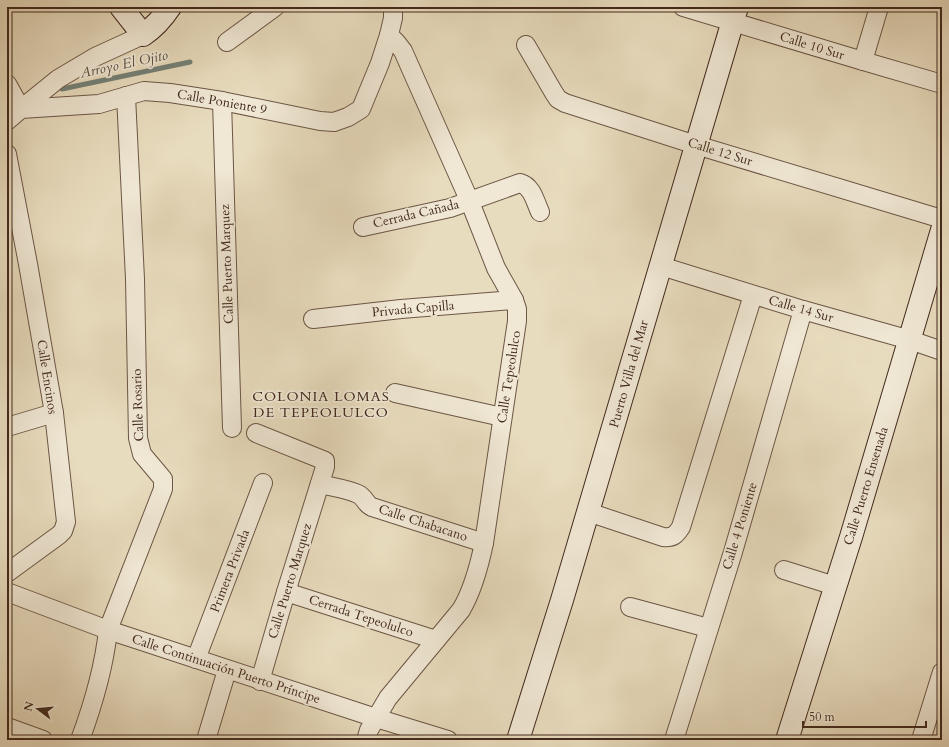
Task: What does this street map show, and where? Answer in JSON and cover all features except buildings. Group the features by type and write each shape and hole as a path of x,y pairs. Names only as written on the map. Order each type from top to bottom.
{"street":[{"path":"121,7 143,35"},
{"path":"7,121 20,108 58,79 95,57 143,35 154,28 162,20 170,7"},
{"path":"227,42 275,7"},
{"path":"389,35 393,18 393,7"},
{"name":"Calle 10 Sur","path":"683,7 735,15 862,61 942,84"},
{"path":"862,61 879,7"},
{"name":"Puerto Villa del Mar","path":"518,740 588,512 735,15"},
{"name":"Calle Poniente 9","path":"20,108 99,104 144,91 170,93 222,101 320,121 334,122 348,117 361,109 380,63 389,35"},
{"name":"Calle Tepeolulco","path":"366,740 376,718 388,698 461,610 468,598 479,567 484,543 502,417 518,321 517,309 514,300 496,268 470,202 403,52 389,35"},
{"name":"Calle 12 Sur","path":"526,45 554,94 558,99 565,103 942,219"},
{"path":"7,84 20,108"},
{"name":"Calle Rosario","path":"80,740 92,709 106,649 108,630 163,489 163,479 142,454 138,438 135,279 126,96"},
{"name":"Calle Puerto Marquez","path":"222,101 232,428"},
{"name":"Calle Encinos","path":"7,154 54,414 65,517 65,527 59,535 7,573"},
{"name":"Cerrada Cañada","path":"363,226 421,215 470,202 520,183 529,188 540,212"},
{"name":"Calle Puerto Ensenada","path":"787,740 910,340 942,230"},
{"name":"Calle 14 Sur","path":"660,266 803,310 910,340 942,351"},
{"path":"588,512 663,537 673,537 678,533 681,528 753,295"},
{"name":"Privada Capilla","path":"313,319 401,309 514,300"},
{"name":"Calle 4 Poniente","path":"674,740 735,545 803,310"},
{"path":"395,393 502,417"},
{"path":"7,427 54,414"},
{"name":"Calle Puerto Marquez","path":"256,433 325,461 325,467 320,484 260,681"},
{"name":"Primera Privada","path":"196,659 263,483"},
{"name":"Calle Chabacano","path":"320,484 358,494 367,504 372,507 484,543"},
{"path":"784,570 835,586"},
{"name":"Calle Continuación Puerto Príncipe","path":"7,592 108,630 227,670 448,740"},
{"name":"Cerrada Tepeolulco","path":"286,592 436,640"},
{"path":"630,607 708,628"},
{"path":"206,740 227,670"},
{"path":"921,740 942,672"},
{"path":"7,727 43,740"}],"waterway":[{"name":"Arroyo El Ojito","path":"62,89 190,62"}],"district":[{"name":"COLONIA LOMAS DE TEPEOLULCO","path":"321,404"}]}
